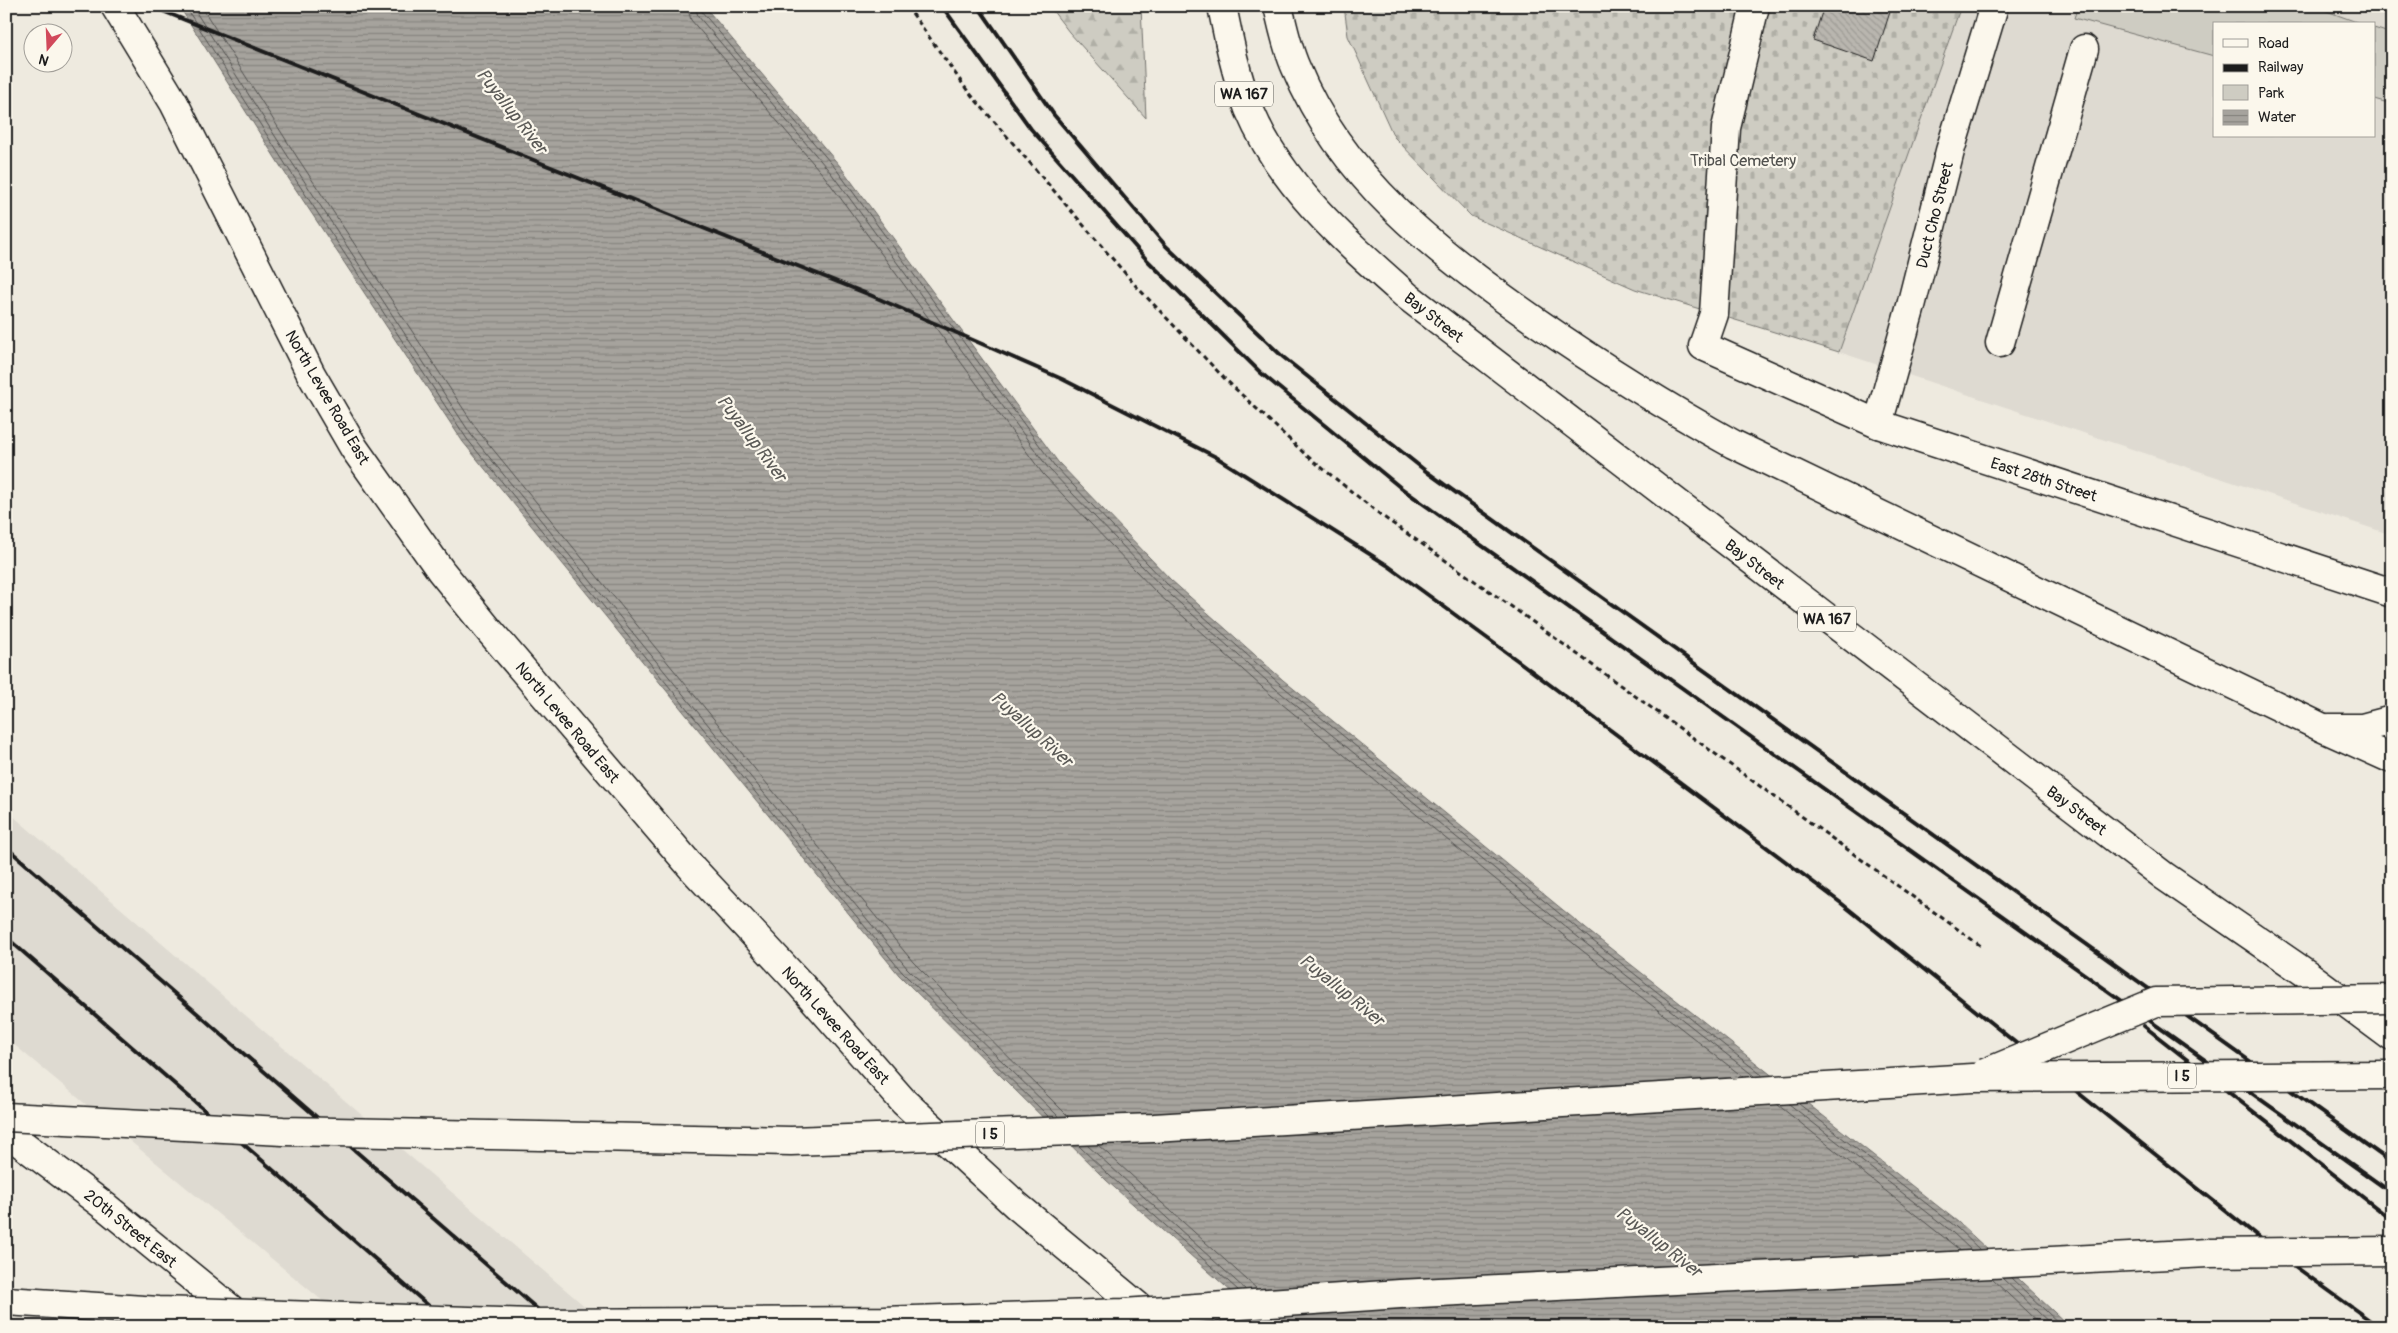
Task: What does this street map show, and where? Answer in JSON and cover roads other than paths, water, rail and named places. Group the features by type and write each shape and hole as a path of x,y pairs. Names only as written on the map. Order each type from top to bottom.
{"main road":[{"name":"North Levee Road East","path":"115,6 174,103 311,374 354,448 441,570 488,629 693,869 802,986 904,1102 1016,1205 1163,1327"},
{"name":"Bay Street","path":"1222,6 1234,61 1249,109 1266,142 1291,180 1313,207 1356,251 1407,296 2164,876 2307,974 2392,1037"},
{"path":"1278,6 1286,39 1306,91 1340,145 1376,190 1418,232 1460,267 1575,349 1657,402 1733,444 2320,727 2392,759"},
{"name":"East 28th Street","path":"1755,6 1726,128 1714,314 1703,346 1878,424 2392,593"},
{"name":"Duct Cho Street","path":"1878,424 1911,306 1950,151 1994,6"},
{"path":"2000,343 2084,49"},
{"path":"2320,727 2362,728 2392,720"},
{"path":"1972,1078 2156,1002 2392,999"},
{"name":"I 5","path":"6,1117 284,1130 791,1141 1154,1128 1972,1078 2392,1075"},
{"name":"20th Street East","path":"6,1132 107,1208 253,1327"},
{"path":"6,1301 159,1311 532,1323 883,1321 1124,1313 1400,1294 2208,1253 2392,1251"}],"water":[{"name":"Puyallup River","path":"179,6 704,6 840,166 1058,462 1171,580 1283,680 1591,933 1958,1222 2070,1327 1271,1327 1106,1180 899,975 463,442 281,167"}],"railway":[{"path":"150,6 870,295 1062,379 1216,457 1387,565 1521,663 1841,903 2296,1267 2379,1327"},
{"path":"942,6 1031,129 1147,260 1261,373 1401,488 2392,1193"},
{"path":"978,6 1054,115 1166,246 1283,357 1427,472 2392,1163"},
{"path":"6,847 558,1327"},
{"path":"6,937 453,1327"},
{"path":"2144,1026 2392,1220"}],"park label":[{"name":"Tribal Cemetery","path":"1743,160"}]}
